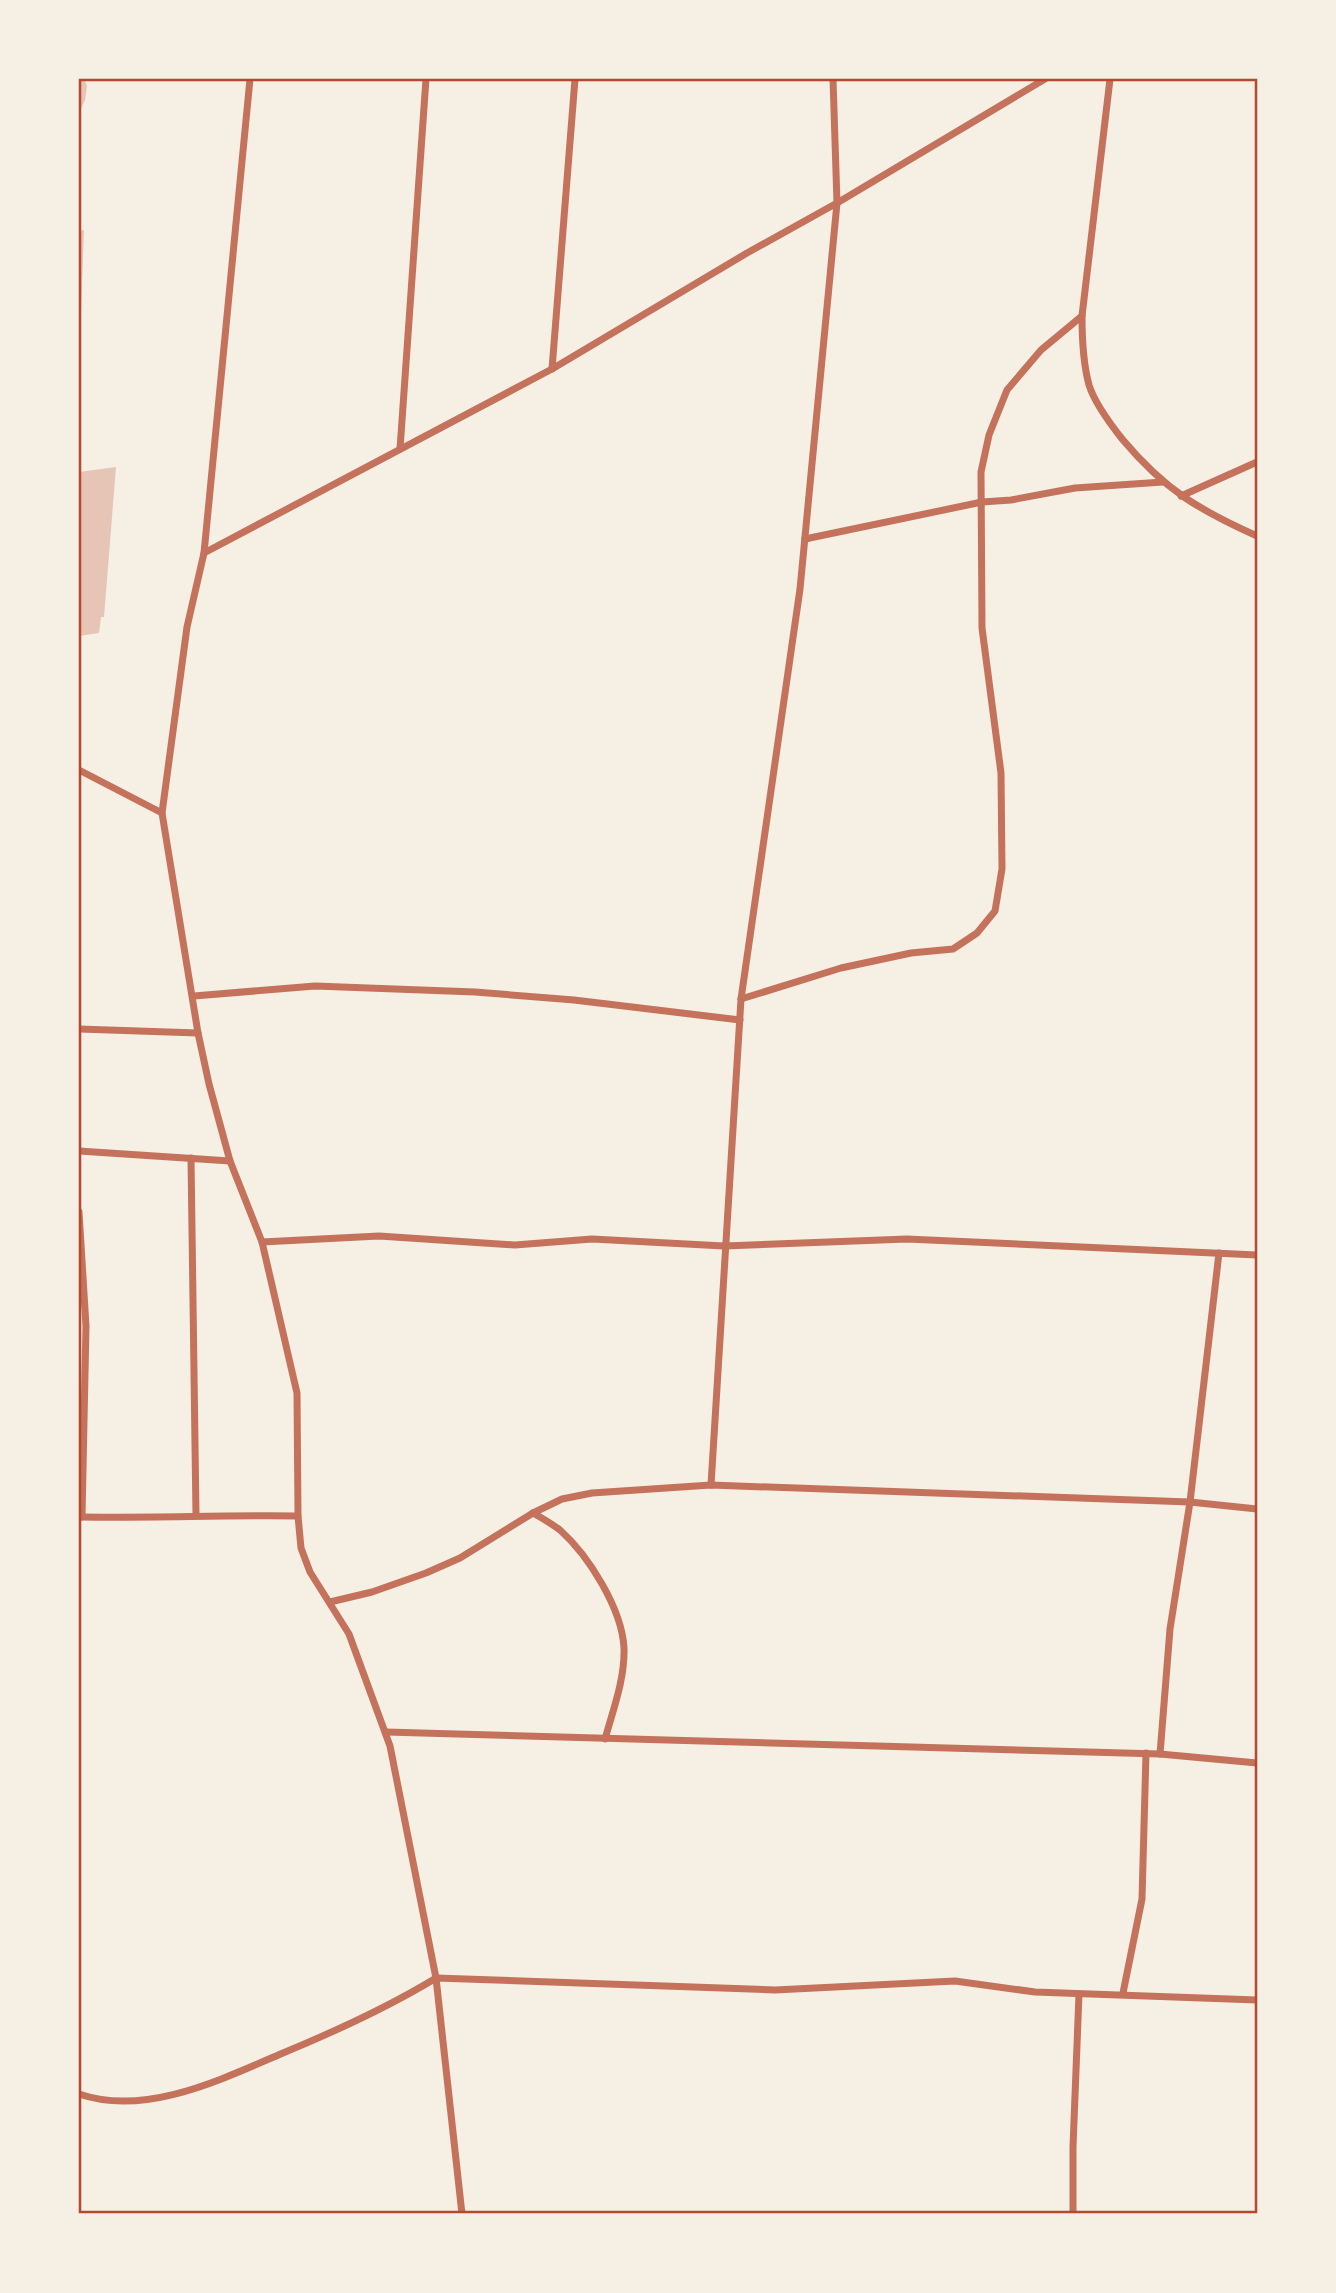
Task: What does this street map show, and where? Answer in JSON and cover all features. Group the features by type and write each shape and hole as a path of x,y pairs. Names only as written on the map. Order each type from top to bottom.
{"street":[{"path":"250,79 204,553 187,626 162,813 198,1033 230,1161 262,1242 297,1393 298,1516 301,1548 310,1572 349,1634 386,1732 436,1978 462,2214"},
{"path":"400,449 426,79"},
{"path":"552,369 575,79"},
{"path":"711,1485 741,999 800,589 837,203 833,79"},
{"path":"204,553 552,369 1045,79"},
{"path":"1110,79 1082,316 1082,341 1090,386 1111,425 1145,466 1181,496 1207,513 1257,536"},
{"path":"741,999 841,968 911,953 953,949 977,933 995,911 1002,869 1001,773 982,628 981,471 989,435 1007,390 1041,350 1082,316"},
{"path":"1181,496 1257,462"},
{"path":"805,539 982,502 1012,500 1075,488 1163,482"},
{"path":"79,770 162,813"},
{"path":"194,996 315,986 475,992 575,1000 740,1020"},
{"path":"79,1029 198,1033"},
{"path":"79,1151 230,1161"},
{"path":"191,1158 195,1515"},
{"path":"79,1212 82,1326 81,1517 298,1516"},
{"path":"262,1242 379,1236 515,1245 592,1239 724,1246 907,1239 1257,1255"},
{"path":"1160,1754 1170,1629 1190,1502 1219,1253"},
{"path":"330,1602 372,1592 449,1563 533,1513 562,1499 592,1493 711,1485 1190,1502 1257,1509"},
{"path":"533,1513 560,1530 592,1567 616,1613 624,1648 620,1684 605,1739"},
{"path":"386,1732 1146,1753 1257,1763"},
{"path":"1123,1993 1142,1899 1146,1753"},
{"path":"79,2094 94,2100 131,2101 163,2096 214,2082 392,2005 436,1978 775,1990 955,1981 1035,1992 1123,1993 1257,2000"},
{"path":"1073,2214 1079,1994"}],"building":[{"path":"79,79 84,79 87,86 79,113"},
{"path":"84,230 81,314 79,231"},
{"path":"116,467 104,617 101,617 99,633 79,636 79,472"}]}
